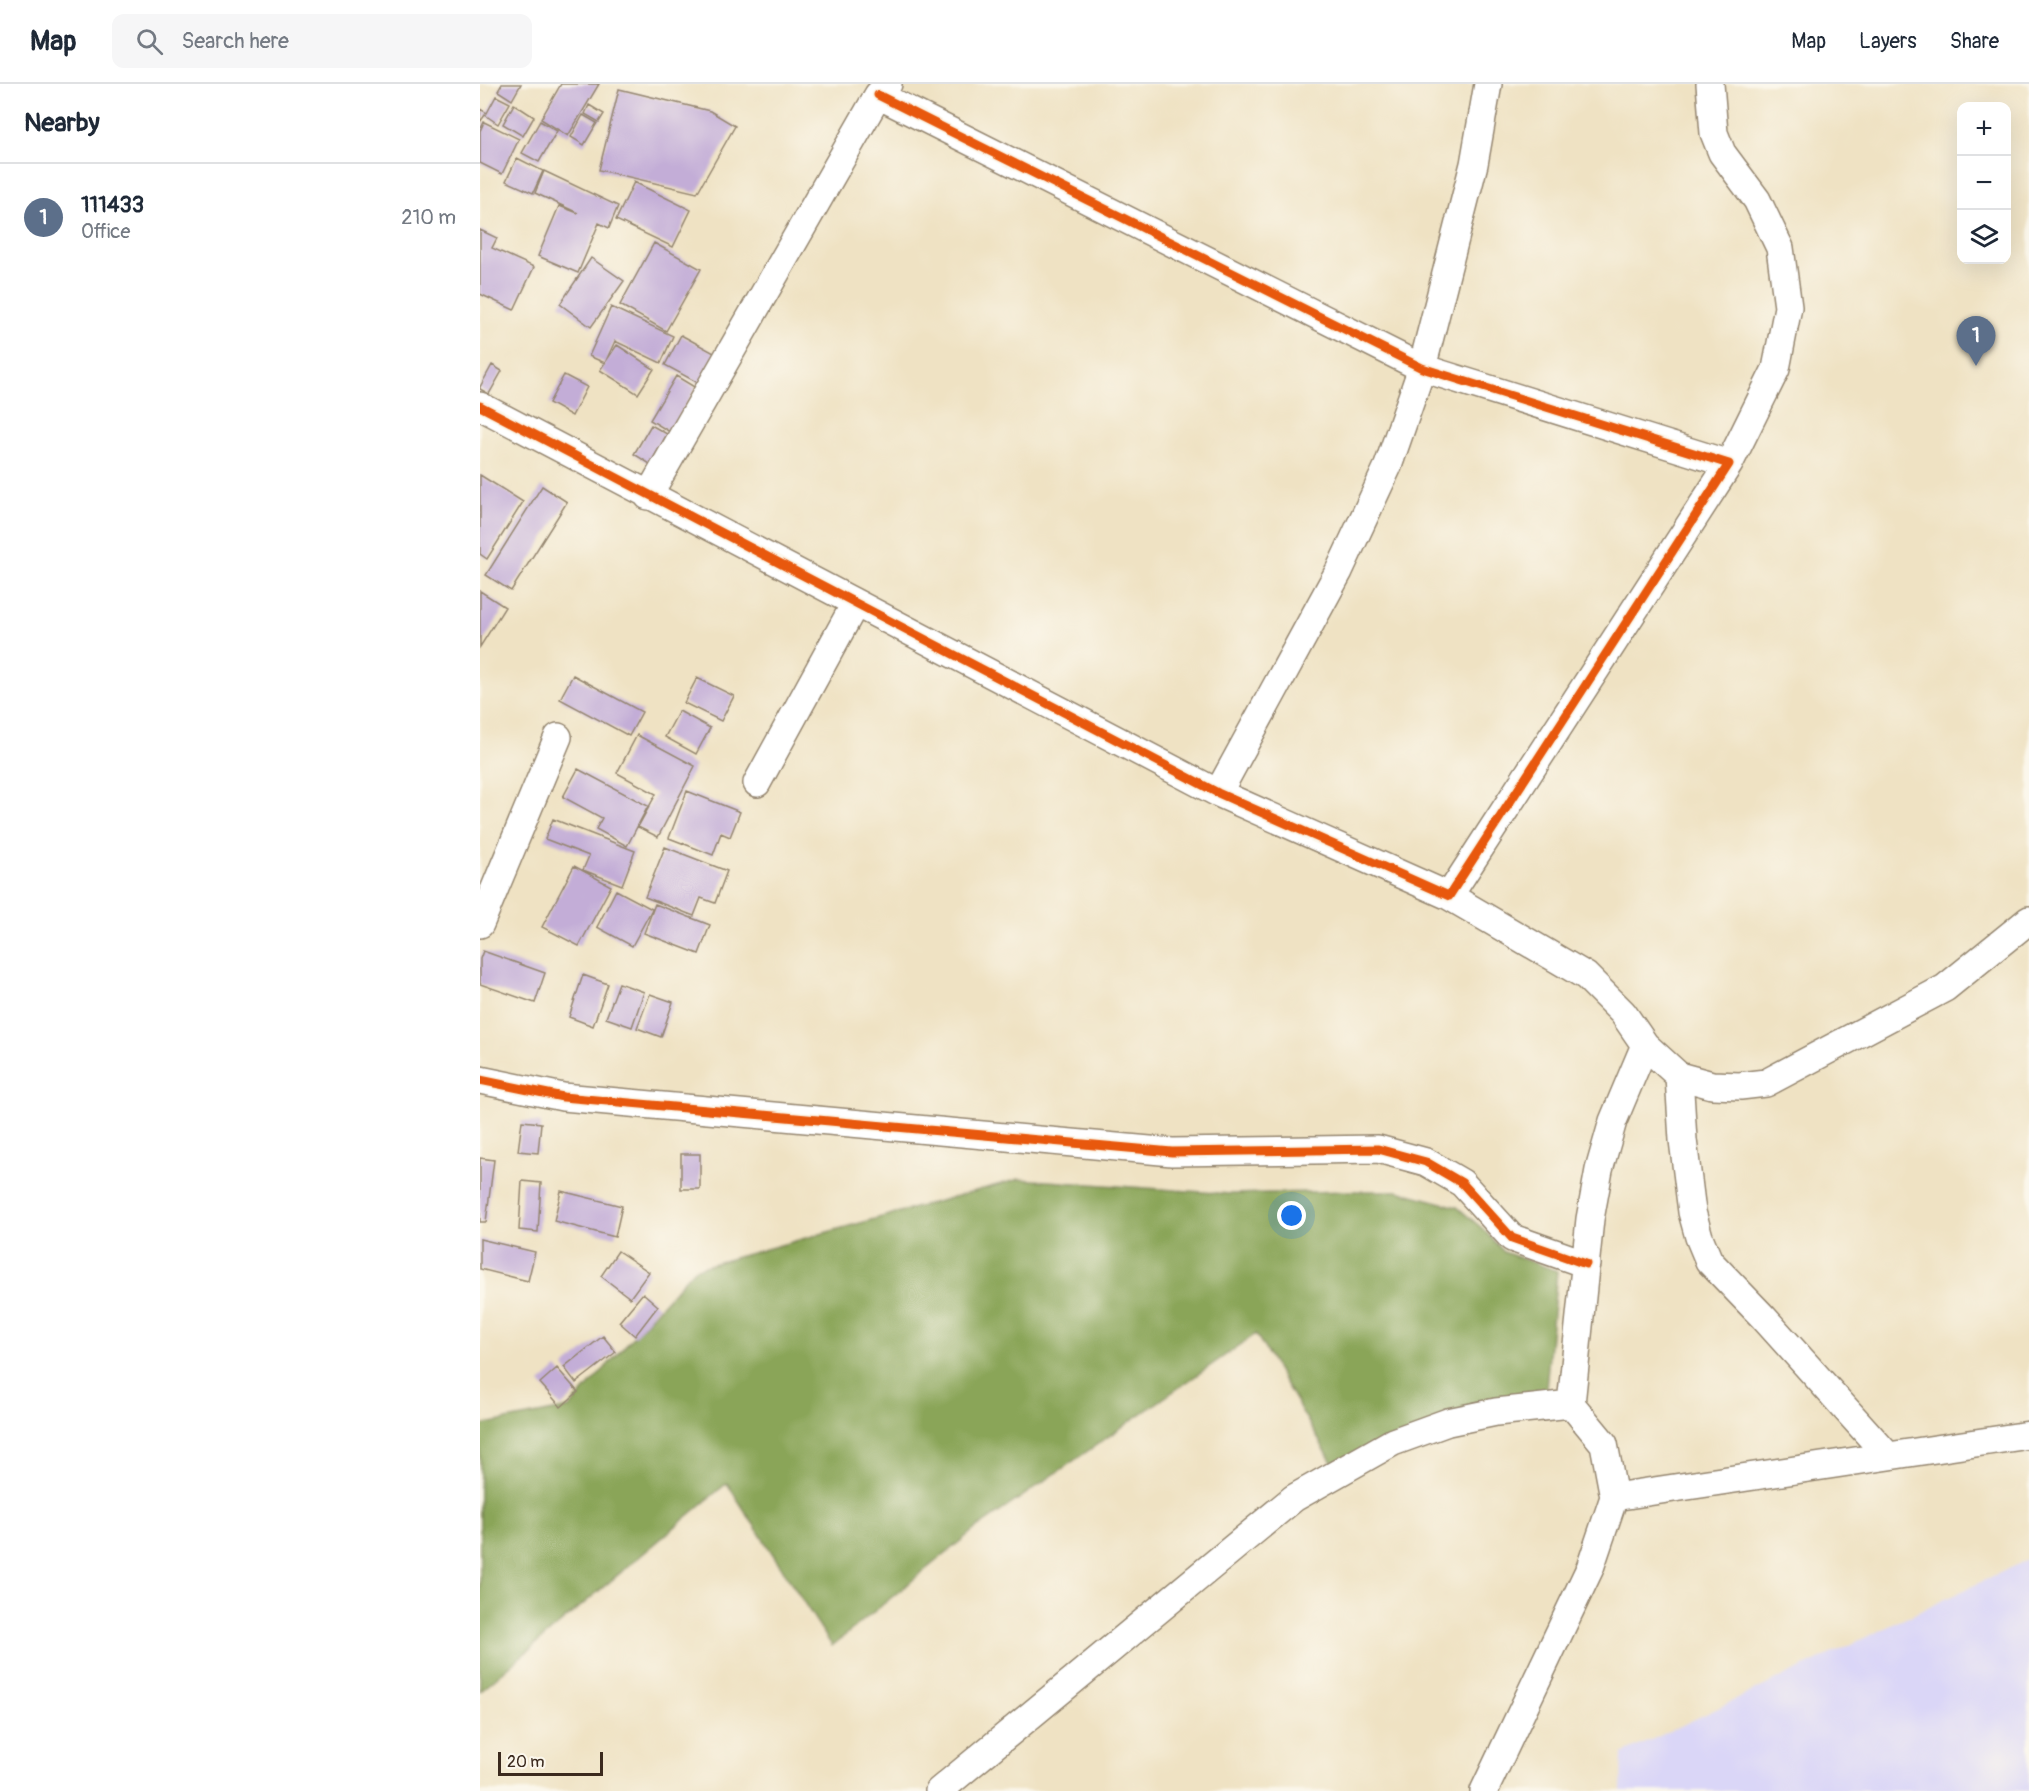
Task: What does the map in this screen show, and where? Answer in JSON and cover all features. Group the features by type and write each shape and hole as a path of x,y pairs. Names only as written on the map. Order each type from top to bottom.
{"street":[{"path":"1218,793 1339,571 1388,466 1422,368 1474,164 1488,84"},
{"path":"1449,896 1729,464 1776,369 1788,307 1780,248 1757,200 1722,153 1714,133 1710,84"},
{"path":"648,496 883,90 1422,368 1729,464"},
{"path":"480,406 1218,793 1449,896 1586,975 1623,1014 1645,1045 1679,1076 1713,1085 1740,1086 1766,1083 1945,988 2029,920"},
{"path":"757,783 855,604"},
{"path":"480,924 558,737"},
{"path":"1484,1791 1590,1568 1614,1497 1604,1444 1571,1404 1590,1219 1599,1170 1613,1121 1645,1045"},
{"path":"1679,1076 1683,1140 1692,1212 1709,1261 1764,1318 1888,1456"},
{"path":"480,1080 563,1096 1172,1152 1378,1149 1426,1162 1462,1183 1512,1238 1586,1264"},
{"path":"939,1791 1294,1498 1393,1442 1448,1422 1496,1412 1571,1404"},
{"path":"1614,1497 2029,1435"}],"shaded area":[{"path":"2029,1559 2029,1791 1621,1791 1622,1754"}],"green space":[{"path":"1019,1179 1231,1194 1398,1191 1457,1207 1483,1229 1504,1252 1557,1271 1545,1399 1332,1462 1256,1334 974,1530 832,1646 727,1483 480,1691 480,1425 569,1408 694,1269"}],"building":[{"path":"502,84 521,84 512,100 498,91"},
{"path":"561,84 599,84 568,136 541,119"},
{"path":"619,89 710,111 735,126 697,193 599,170"},
{"path":"496,96 510,103 498,124 485,115 480,122 480,109 487,113"},
{"path":"514,104 534,117 523,136 503,124"},
{"path":"589,105 604,114 599,122 585,114"},
{"path":"583,115 597,123 584,145 571,137"},
{"path":"540,121 557,131 539,162 522,153"},
{"path":"484,122 519,139 502,174 480,163 480,131"},
{"path":"517,158 543,171 533,193 506,181"},
{"path":"544,171 618,206 609,228 599,223 578,273 538,256 559,206 578,213 535,193"},
{"path":"634,182 691,210 673,247 616,220"},
{"path":"480,230 497,238 492,248 534,267 514,310 480,294"},
{"path":"654,243 701,269 666,331 620,305"},
{"path":"591,258 624,281 591,327 560,304"},
{"path":"611,307 673,336 661,363 615,341 605,363 589,356"},
{"path":"681,335 716,354 700,384 665,365"},
{"path":"617,345 654,369 638,394 600,370"},
{"path":"492,365 502,371 489,394 480,387"},
{"path":"564,375 587,387 572,416 549,403"},
{"path":"676,376 696,388 670,432 650,420"},
{"path":"651,425 667,434 650,464 634,454"},
{"path":"480,475 523,502 487,559 480,554"},
{"path":"542,486 567,502 511,591 486,575"},
{"path":"480,591 505,607 480,647"},
{"path":"573,675 642,712 629,736 560,699"},
{"path":"697,678 734,696 721,721 684,703"},
{"path":"679,711 710,728 696,754 665,737"},
{"path":"637,735 695,766 658,837 638,827 656,794 617,773"},
{"path":"578,769 648,806 627,846 596,829 602,818 563,797"},
{"path":"687,791 740,812 730,837 721,833 713,855 669,838"},
{"path":"553,819 635,851 622,885 583,870 589,856 545,839"},
{"path":"665,847 727,871 715,903 701,898 694,916 645,897"},
{"path":"574,866 611,886 579,946 542,927"},
{"path":"616,890 652,909 632,946 597,927"},
{"path":"655,904 710,925 699,954 644,933"},
{"path":"483,951 545,973 535,1003 480,984 480,959"},
{"path":"583,975 608,984 593,1026 569,1017"},
{"path":"619,983 644,992 632,1027 606,1018"},
{"path":"650,994 673,1002 661,1037 637,1028"},
{"path":"522,1121 541,1123 538,1153 518,1151"},
{"path":"681,1154 700,1154 700,1189 681,1189"},
{"path":"480,1158 494,1160 486,1222 480,1222"},
{"path":"522,1181 541,1183 538,1232 519,1230"},
{"path":"561,1191 622,1206 615,1237 554,1221"},
{"path":"480,1239 535,1252 528,1281 480,1269"},
{"path":"618,1251 649,1272 630,1298 601,1276"},
{"path":"643,1293 658,1306 635,1336 619,1322"},
{"path":"603,1336 616,1352 576,1383 564,1367"},
{"path":"557,1368 578,1392 561,1407 540,1383"}],"cycle path":[{"path":"480,406 1218,793 1449,896 1729,464 1422,368 878,95"},
{"path":"480,1080 563,1097 1172,1152 1378,1149 1426,1162 1462,1183 1512,1238 1586,1264"}],"place":[{"name":"111433","path":"1976,366"}]}
